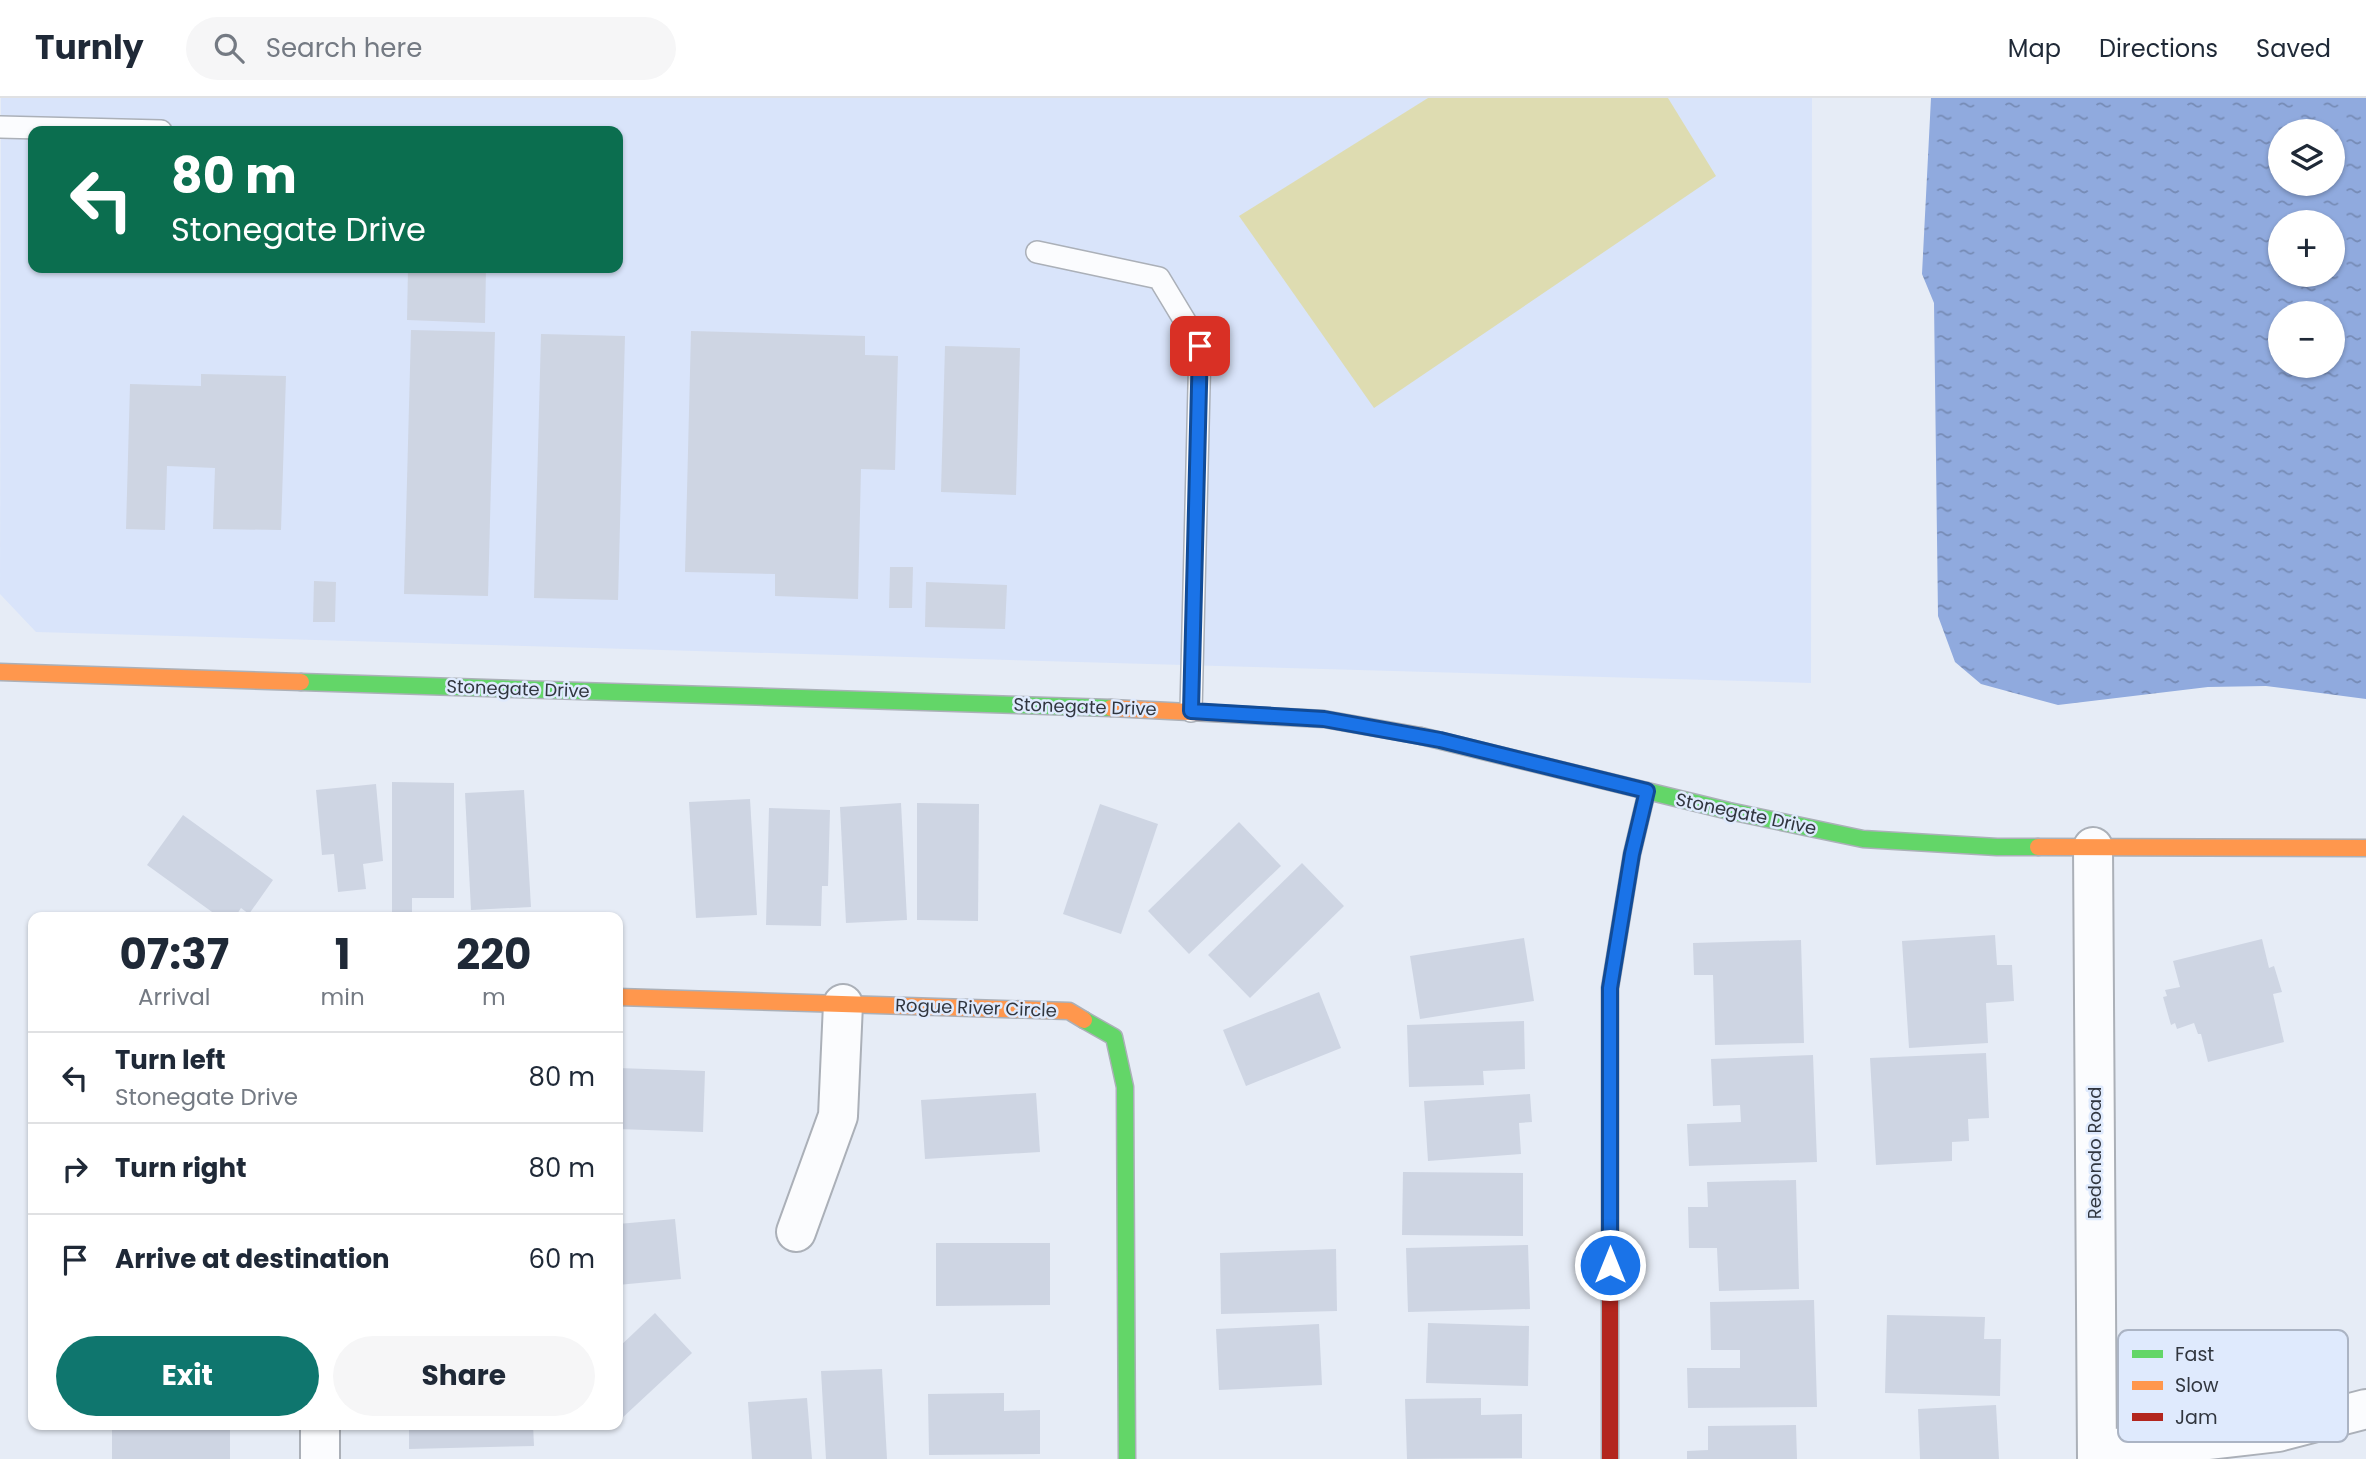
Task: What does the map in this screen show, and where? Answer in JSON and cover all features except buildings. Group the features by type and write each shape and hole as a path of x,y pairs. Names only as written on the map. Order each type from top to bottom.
{"street":[{"name":"Stonegate Drive","path":"0,672 1191,711 1324,719 1440,740 1729,811 1863,839 1997,846 2366,848"},
{"path":"1610,1459 1610,988 1632,854 1647,791"},
{"name":"Redondo Road","path":"2093,847 2097,1454"},
{"name":"Rogue River Circle","path":"623,997 1069,1011 1114,1037 1125,1087 1128,1459"},
{"path":"796,1233 838,1116 844,1004"},
{"path":"2348,1414 2366,1409"},
{"path":"320,1430 320,1459"},
{"path":"2097,1454 2191,1442"}],"lane":[{"path":"0,127 28,128"},
{"path":"1037,252 1159,278 1200,346 1191,711"}],"shaded area":[{"path":"1,98 1812,98 1811,683 36,632 0,594"},
{"path":"1428,98 1668,98 1716,176 1374,408 1239,216"}],"water":[{"path":"1931,98 2366,98 2366,699 2266,686 2208,687 2058,705 1981,684 1955,662 1938,616 1934,303 1922,274"}],"traffic: fast":[{"path":"301,682 1111,708"},
{"path":"1421,736 1729,811 1863,839 2038,847"},
{"path":"1610,1270 1610,988 1632,854 1647,791"},
{"path":"1084,1020 1114,1037 1125,1087 1127,1459"}],"traffic: slow":[{"path":"0,672 301,682"},
{"path":"1111,708 1324,719 1421,736"},
{"path":"2038,847 2366,848"},
{"path":"623,997 1069,1011 1084,1020"}],"traffic: jam":[{"path":"1610,1270 1610,1459"}],"route":[{"path":"1200,346 1191,711 1324,719 1440,740 1647,791 1632,854 1610,988 1610,1265"}]}
